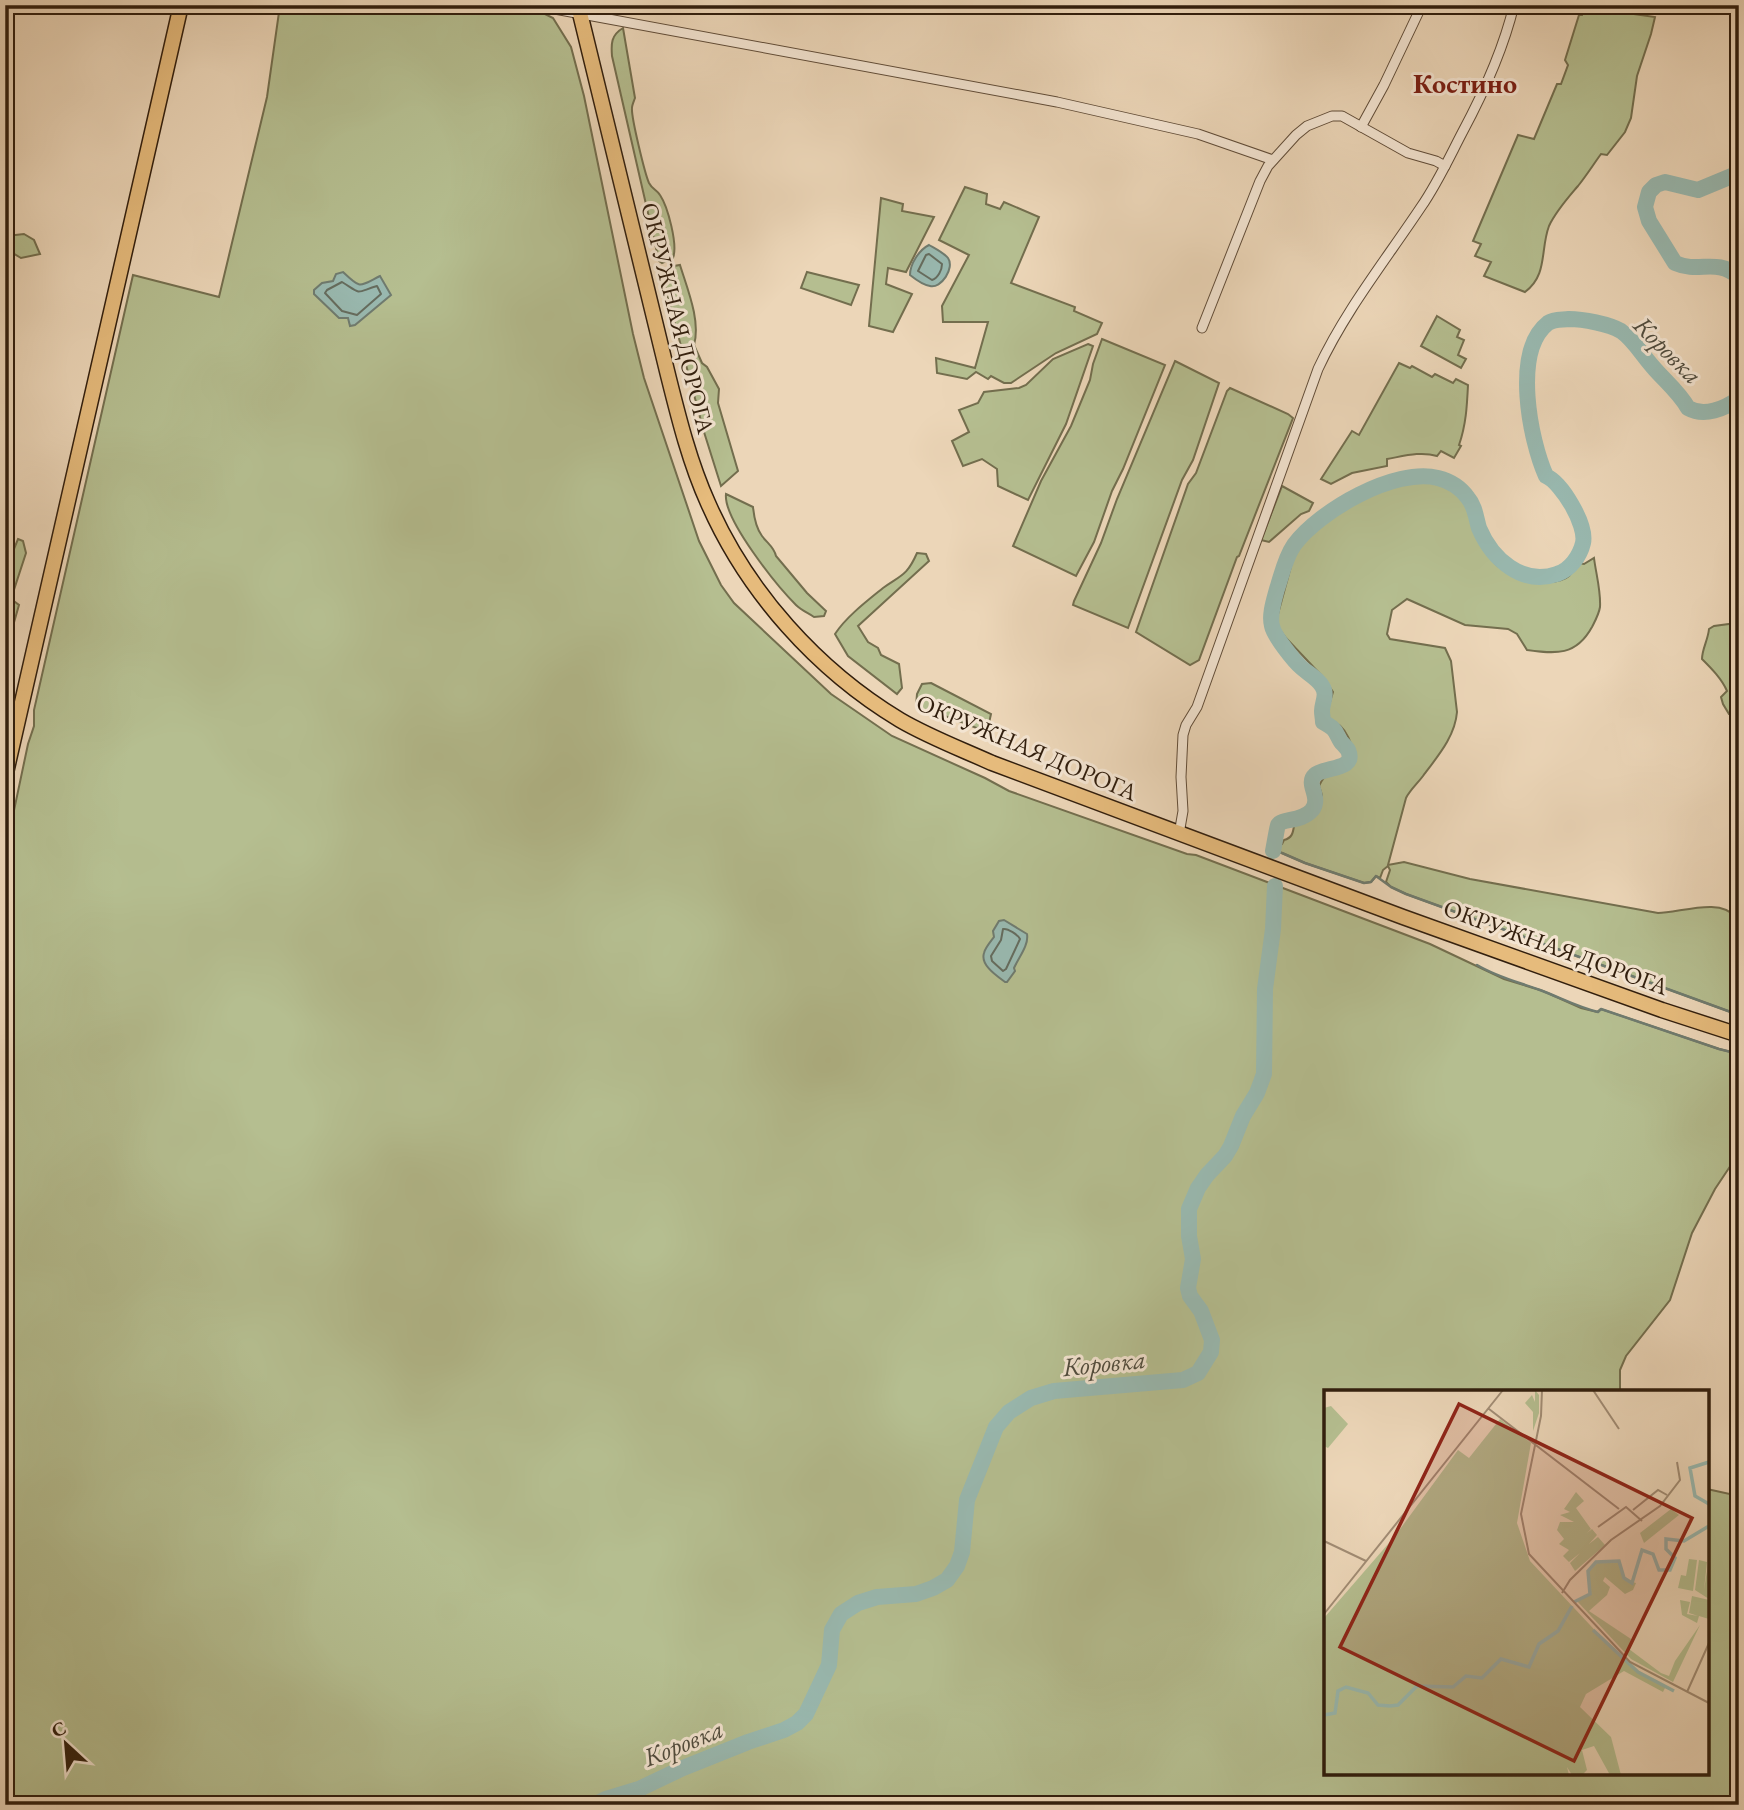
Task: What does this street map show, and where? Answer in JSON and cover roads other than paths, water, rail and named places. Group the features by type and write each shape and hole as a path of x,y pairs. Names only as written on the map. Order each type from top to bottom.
{"main road":[{"path":"5,777 181,5"},
{"name":"ОКРУЖНАЯ ДОРОГА","path":"579,10 667,371 698,480 718,525 756,586 788,626 835,672 901,720 1002,767 1494,949 1739,1035"}],"street":[{"path":"533,5 579,10 1057,103 1198,134 1273,160"},
{"path":"1361,127 1422,5"},
{"path":"1180,834 1183,811 1181,777 1184,730 1196,707 1318,369 1354,303 1446,166 1487,84 1506,35 1514,5"},
{"path":"1202,328 1264,173 1301,130 1322,119 1342,116 1408,153 1446,166"}],"water":[{"path":"929,245 944,254 950,262 946,277 934,286 910,275 916,258"},
{"path":"343,272 357,284 380,276 391,295 355,325 350,326 348,318 339,318 314,294 314,290 322,283 333,281 336,274"},
{"path":"1004,920 1027,934 1025,947 1015,971 1007,982 990,970 983,957 994,937 993,931 999,921"}],"waterway":[{"name":"Коровка","path":"1739,173 1698,190 1665,182 1656,185 1649,192 1645,207 1649,221 1675,263 1692,267 1722,268 1739,277"},
{"name":"Коровка","path":"1273,851 1278,825 1308,814 1315,805 1312,782 1315,775 1344,765 1350,757 1335,730 1323,722 1324,689 1298,665 1276,636 1272,626 1272,608 1286,561 1294,545 1306,532 1339,506 1380,485 1420,476 1438,478 1455,485 1465,494 1485,539 1500,559 1510,567 1520,573 1544,577 1566,569 1574,562 1582,548 1583,535 1572,505 1559,487 1546,476 1534,441 1528,396 1530,354 1537,336 1553,321 1581,320 1621,331 1688,408 1694,411 1714,410 1739,398"},
{"path":"1273,851 1364,883 1371,882 1376,876 1406,894 1739,1015"},
{"name":"Коровка","path":"594,1805 797,1723 806,1714 829,1665 832,1630 841,1614 858,1603 877,1597 916,1594 933,1588 947,1580 957,1566 962,1552 967,1500 996,1427 1009,1412 1031,1398 1054,1391 1183,1380 1198,1373 1211,1352 1212,1340 1201,1311 1190,1296 1188,1288 1193,1259 1189,1236 1189,1209 1198,1188 1231,1146 1264,1074 1265,989 1273,929 1275,886"},
{"path":"1477,965 1583,1007 1598,1012 1601,1009 1739,1054"}],"district":[{"name":"Костино","path":"1465,83"}]}
